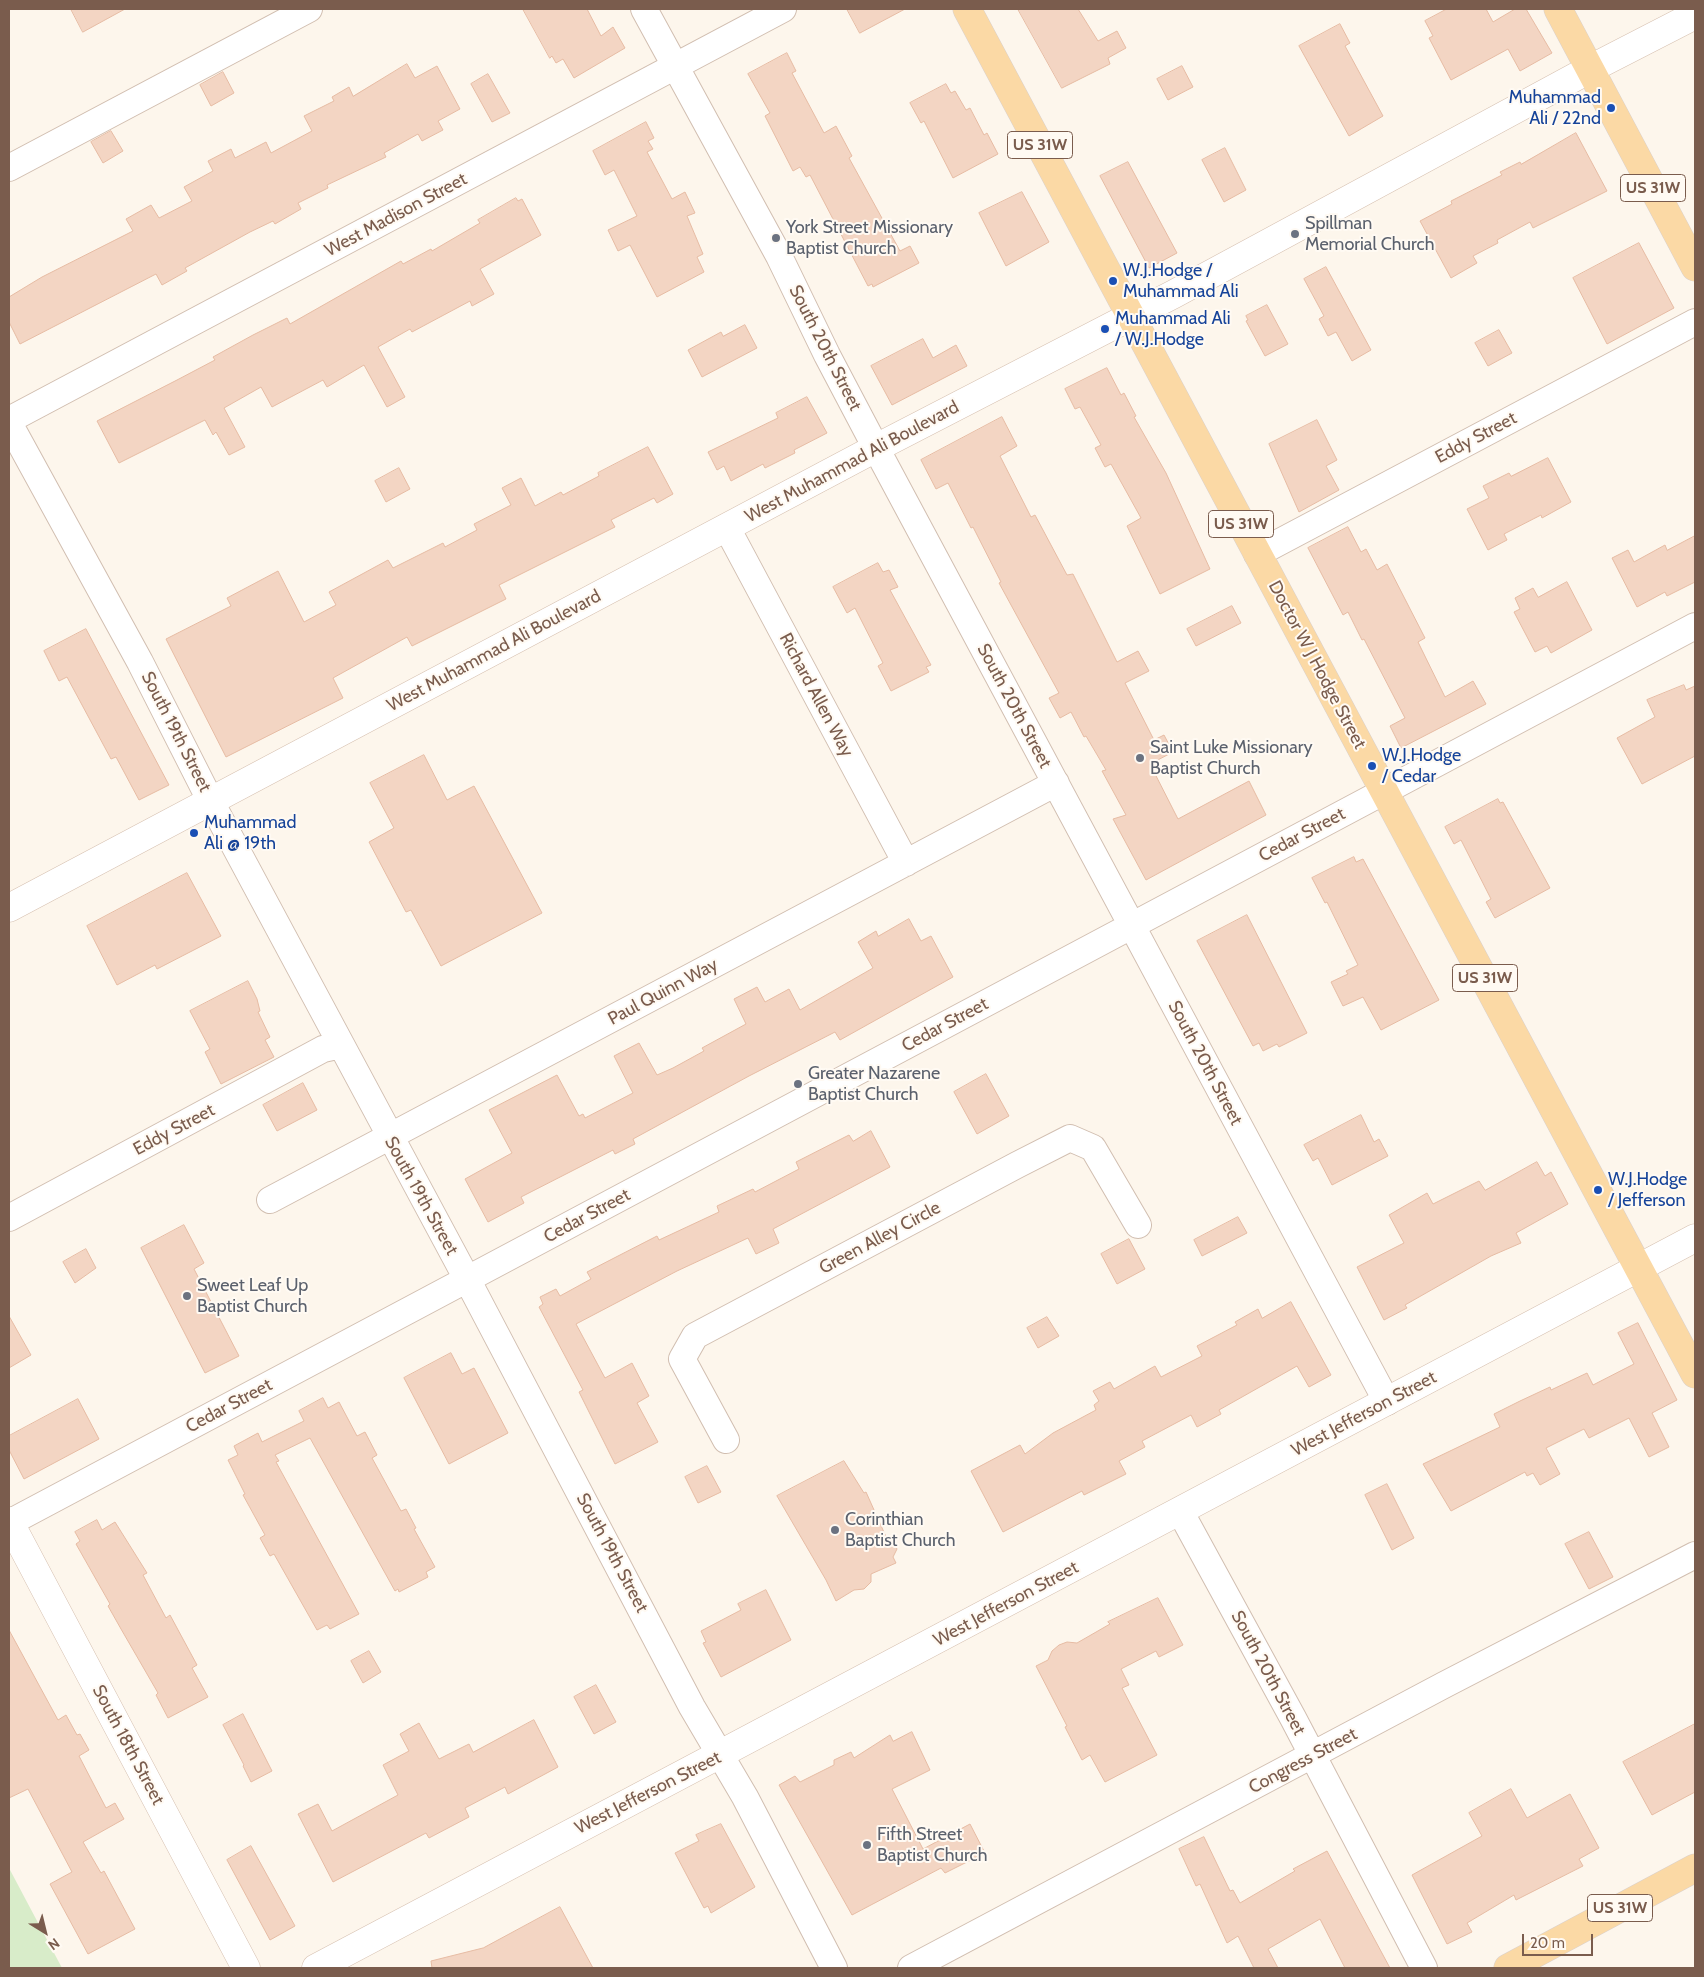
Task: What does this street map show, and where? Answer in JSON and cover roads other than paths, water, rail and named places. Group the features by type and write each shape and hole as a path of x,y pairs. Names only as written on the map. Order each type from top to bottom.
{"main road":[{"name":"Doctor W J Hodge Street","path":"967,9 1695,1374"},
{"name":"US 31W","path":"1558,9 1695,267"},
{"name":"US 31W","path":"1508,1968 1695,1868"}],"street":[{"path":"9,168 309,9"},
{"name":"South 20th Street","path":"644,9 779,256 827,355 876,448 1387,1402"},
{"name":"West Madison Street","path":"9,422 783,9"},
{"name":"West Muhammad Ali Boulevard","path":"9,908 876,448 1131,316 1590,69 1695,15"},
{"name":"Eddy Street","path":"1257,554 1695,322"},
{"name":"South 19th Street","path":"9,422 140,662 211,802 467,1279 692,1707 745,1797 834,1968"},
{"name":"Richard Allen Way","path":"727,528 906,863"},
{"name":"Cedar Street","path":"9,1522 1695,626"},
{"name":"Paul Quinn Way","path":"270,1200 1056,783"},
{"name":"Eddy Street","path":"9,1218 323,1049 341,1045"},
{"name":"Green Alley Circle","path":"726,1440 682,1359 695,1336 1070,1138 1093,1148 1138,1225"},
{"name":"West Jefferson Street","path":"316,1968 651,1790 720,1756 1695,1238"},
{"name":"South 20th Street","path":"1180,1512 1424,1968"},
{"name":"South 18th Street","path":"9,1522 246,1968"},
{"name":"Congress Street","path":"911,1968 1312,1757 1444,1685 1695,1555"}],"place":[{"name":"Muhammad Ali / 22nd","path":"1611,108"},
{"name":"Spillman Memorial Church","path":"1295,234"},
{"name":"York Street Missionary Baptist Church","path":"776,238"},
{"name":"W.J.Hodge / Muhammad Ali","path":"1113,281"},
{"name":"Muhammad Ali / W.J.Hodge","path":"1105,329"},
{"name":"Saint Luke Missionary Baptist Church","path":"1140,758"},
{"name":"W.J.Hodge / Cedar","path":"1372,766"},
{"name":"Muhammad Ali @ 19th","path":"194,833"},
{"name":"Greater Nazarene Baptist Church","path":"798,1084"},
{"name":"W.J.Hodge / Jefferson","path":"1598,1190"},
{"name":"Sweet Leaf Up Baptist Church","path":"187,1296"},
{"name":"Corinthian Baptist Church","path":"835,1530"},
{"name":"Fifth Street Baptist Church","path":"867,1845"}]}
